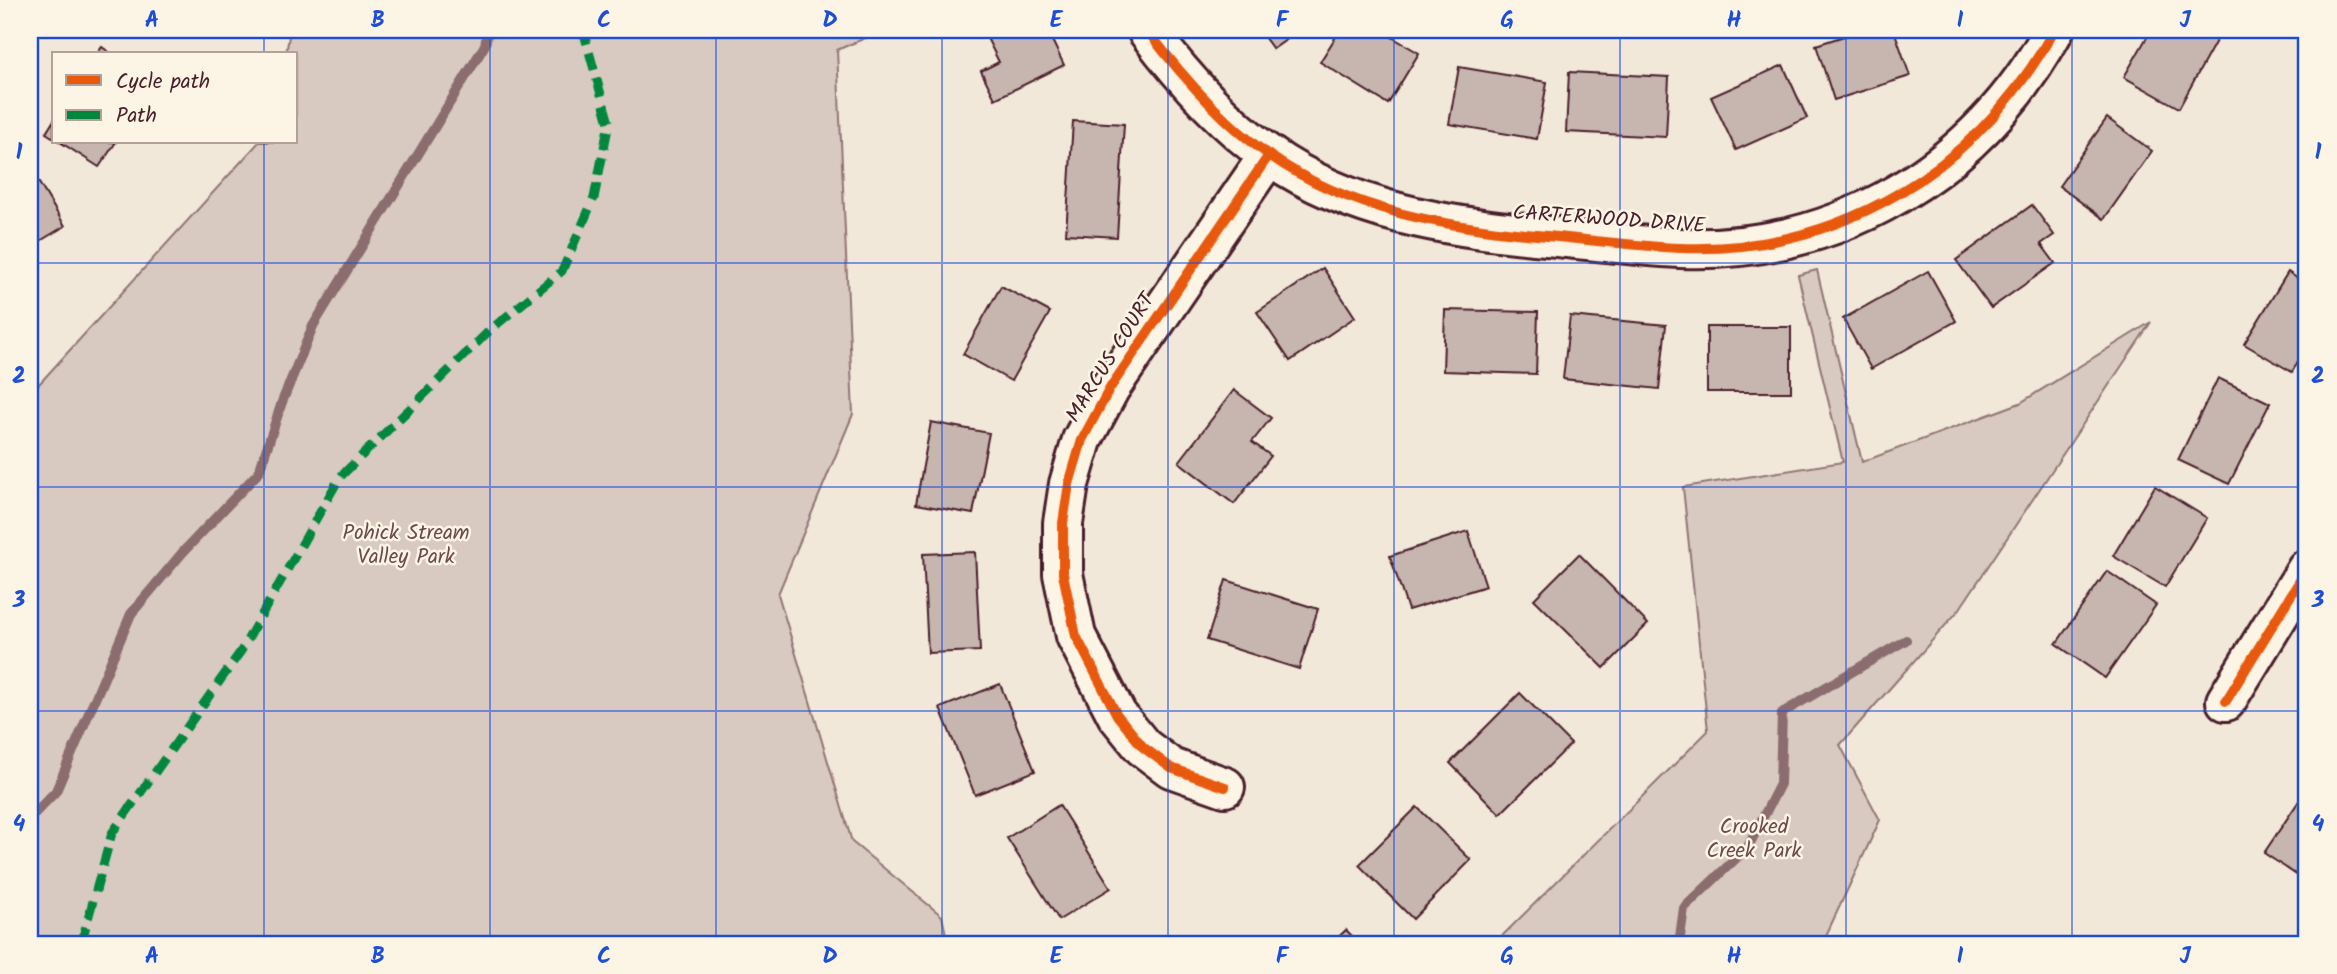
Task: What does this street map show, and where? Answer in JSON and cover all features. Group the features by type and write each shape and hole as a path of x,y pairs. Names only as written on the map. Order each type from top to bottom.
{"street":[{"name":"CARTERWOOD DRIVE","path":"1147,30 1229,121 1269,155 1306,176 1371,205 1433,223 1485,231 1681,248 1747,244 1844,220 1880,204 1932,173 1993,120 2035,64 2054,30"},
{"name":"MARCUS COURT","path":"1225,787 1171,768 1143,747 1117,715 1076,636 1063,574 1063,523 1069,484 1082,440 1110,388 1269,155"},
{"path":"2226,701 2307,569"}],"green space":[{"name":"Pohick Stream Valley Park","path":"290,30 884,30 837,50 853,414 778,594 852,842 942,916 948,944 30,944 30,394 257,144 298,144 298,52 286,52"},
{"name":"Crooked Creek Park","path":"1817,270 1862,462 2020,403 2151,322 1959,610 1840,745 1880,820 1822,944 1494,944 1708,731 1683,487 1843,462 1798,275"}],"building":[{"path":"983,30 1047,30 1064,65 995,99 981,71 999,62"},
{"path":"1259,30 1300,30 1273,49"},
{"path":"1340,30 1380,30 1419,53 1388,104 1320,62"},
{"path":"1863,30 1894,30 1910,76 1834,100 1816,45"},
{"path":"2151,30 2222,30 2179,108 2124,77"},
{"path":"1783,65 1807,118 1736,150 1711,97"},
{"path":"1459,67 1547,82 1537,139 1449,124"},
{"path":"1569,72 1669,77 1666,137 1566,132"},
{"path":"2107,118 2152,151 2104,219 2059,186"},
{"path":"1073,121 1124,124 1117,237 1066,234"},
{"path":"52,123 52,137 46,133"},
{"path":"63,144 115,144 99,167"},
{"path":"30,168 65,226 30,247"},
{"path":"2032,205 2054,235 2041,244 2055,263 1991,308 1956,260"},
{"path":"1323,268 1355,317 1290,361 1257,312"},
{"path":"1928,271 1956,321 1871,369 1843,319"},
{"path":"2288,272 2307,285 2307,347 2292,372 2244,344"},
{"path":"1001,286 1050,312 1011,381 963,354"},
{"path":"1445,310 1538,312 1536,374 1443,371"},
{"path":"1570,316 1666,325 1659,389 1563,379"},
{"path":"1707,327 1791,327 1791,392 1707,392"},
{"path":"2218,378 2270,403 2229,484 2178,460"},
{"path":"1234,390 1271,418 1252,442 1271,456 1234,504 1179,462"},
{"path":"931,422 989,433 973,514 916,504"},
{"path":"2155,486 2207,518 2165,587 2113,556"},
{"path":"1468,531 1486,586 1408,610 1390,556"},
{"path":"975,552 980,651 928,653 923,554"},
{"path":"1579,554 1648,624 1604,668 1534,599"},
{"path":"2107,571 2156,605 2105,678 2056,644"},
{"path":"1226,580 1318,609 1299,669 1207,640"},
{"path":"1000,684 1035,771 975,795 940,708"},
{"path":"1520,693 1571,744 1500,814 1450,763"},
{"path":"2307,789 2307,882 2264,853"},
{"path":"1059,805 1111,888 1059,920 1007,838"},
{"path":"1417,807 1471,860 1413,919 1359,865"},
{"path":"1346,930 1360,944 1331,944"}],"waterway":[{"path":"30,818 56,791 131,614 183,552 259,472 282,402 313,326 485,45 488,30"},
{"path":"1679,944 1684,908 1748,847 1780,784 1782,713 1906,640"}],"marked path":[{"path":"81,944 112,833 241,651 340,477 490,330 562,271 594,198 609,123 583,30"}],"cycle path":[{"path":"1147,30 1188,81 1235,128 1300,175 1333,191 1402,214 1474,228 1680,248 1739,246 1795,236 1849,218 1898,193 1944,162 1986,124 2023,80 2054,30"},
{"path":"1225,787 1171,768 1143,747 1117,715 1076,636 1063,574 1063,523 1069,484 1082,440 1110,388 1269,155"},
{"path":"2226,701 2307,569"}]}
